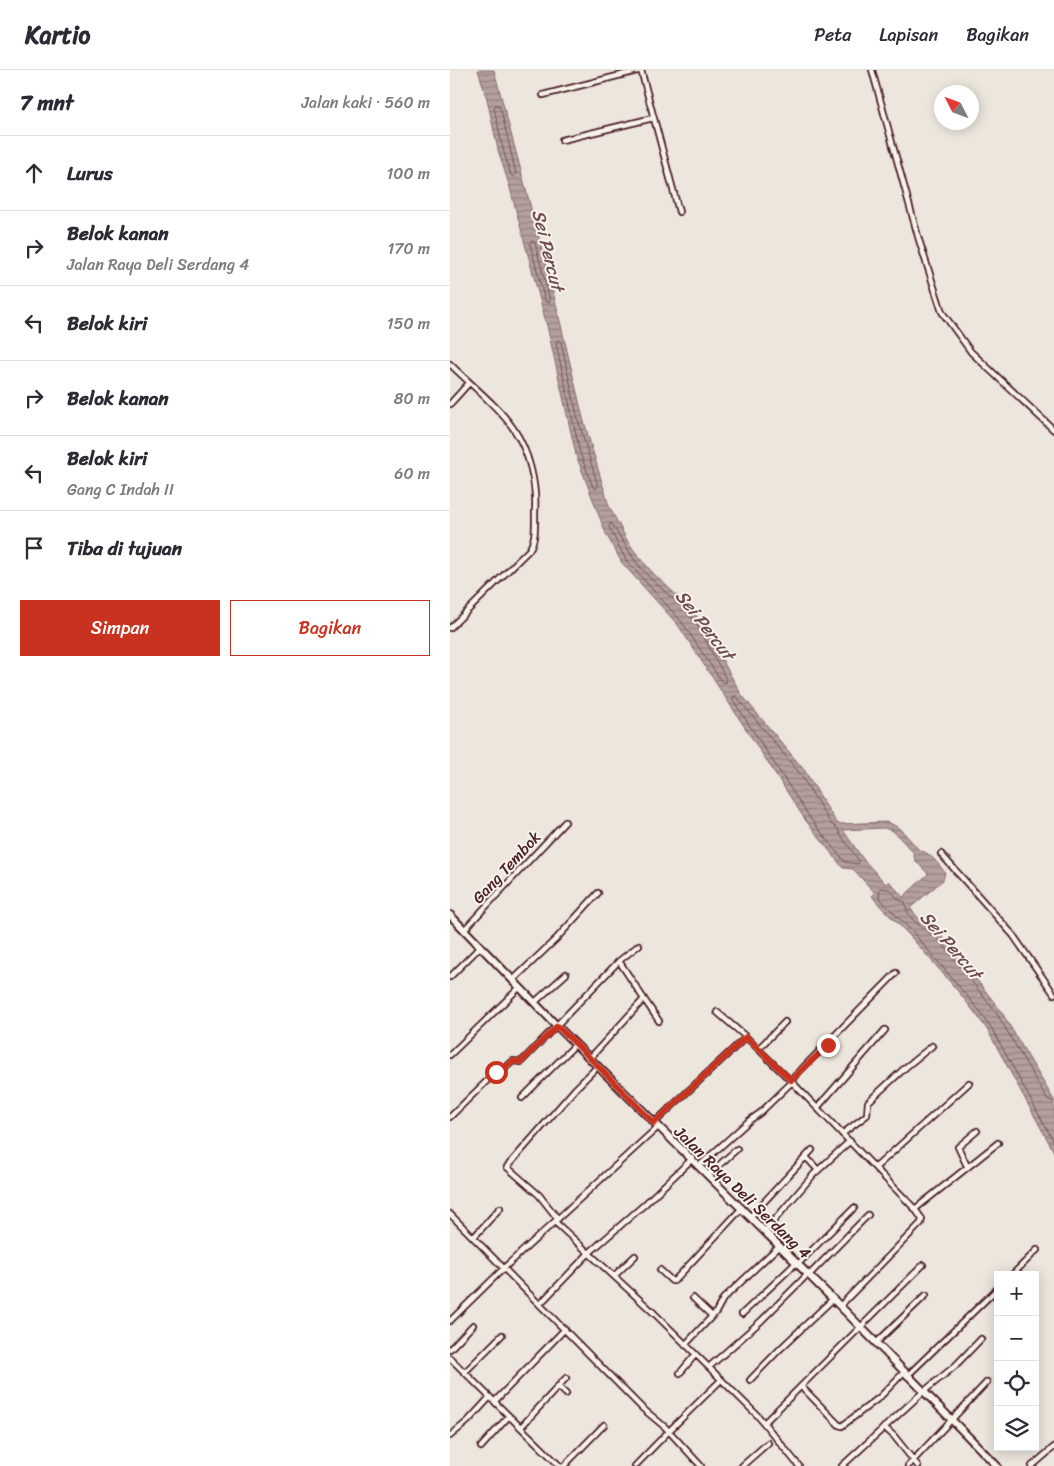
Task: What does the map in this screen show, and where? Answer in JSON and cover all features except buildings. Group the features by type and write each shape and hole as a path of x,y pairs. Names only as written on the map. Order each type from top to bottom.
{"street":[{"path":"542,95 641,70 679,212"},
{"path":"872,70 918,240 942,312 971,352 1054,430"},
{"path":"562,140 653,118"},
{"path":"450,364 509,423 520,441 532,474 536,507 532,544 529,550 450,628"},
{"path":"450,404 469,383"},
{"name":"Gang Tembok","path":"464,930 565,822"},
{"path":"941,854 1013,936 1054,994"},
{"path":"514,980 556,939 598,893"},
{"name":"Jalan Raya Deli Serdang 4","path":"450,915 557,1026 742,1208 997,1466"},
{"path":"450,1117 496,1072 502,1071 513,1061 521,1062 619,961 639,945"},
{"path":"450,977 480,947"},
{"path":"619,961 660,1021"},
{"path":"699,1166 760,1113 896,973"},
{"path":"535,1002 566,974"},
{"path":"450,1055 520,987"},
{"path":"590,1058 644,999"},
{"path":"717,1012 746,1037 876,1167 915,1209 922,1222 840,1306"},
{"path":"758,1049 785,1022"},
{"path":"817,1108 885,1030"},
{"path":"450,1321 746,1037"},
{"path":"522,1098 576,1044"},
{"path":"842,1134 866,1115 868,1102 932,1046"},
{"path":"598,1066 576,1088 507,1167 539,1195 557,1220 589,1253 764,1423 799,1466"},
{"path":"876,1167 969,1083"},
{"path":"967,1166 958,1146 977,1131"},
{"path":"764,1231 818,1170 850,1141"},
{"path":"915,1209 998,1143"},
{"path":"708,1175 736,1148"},
{"path":"750,1217 812,1150"},
{"path":"806,1157 818,1170"},
{"path":"540,1304 589,1253 645,1204 692,1159"},
{"path":"474,1238 500,1208"},
{"path":"660,1270 672,1281 674,1280 742,1208"},
{"path":"742,1314 854,1208"},
{"path":"450,1214 701,1466"},
{"path":"709,1368 761,1321 868,1215"},
{"path":"685,1345 712,1316 723,1299 780,1246"},
{"path":"1016,1271 1038,1250"},
{"path":"614,1276 635,1256"},
{"path":"764,1423 923,1265"},
{"path":"801,1386 842,1426 880,1397 994,1292"},
{"path":"876,1343 926,1294"},
{"path":"693,1298 712,1316"},
{"path":"750,1380 833,1299"},
{"path":"450,1349 473,1325"},
{"path":"495,1402 565,1329"},
{"path":"465,1372 502,1336"},
{"path":"842,1466 923,1392 955,1366 981,1339"},
{"path":"680,1373 695,1355"},
{"path":"450,1358 560,1466"},
{"path":"521,1427 566,1378"},
{"path":"636,1466 668,1431 721,1380"},
{"path":"908,1466 987,1382"},
{"path":"558,1386 566,1394"},
{"path":"450,1436 468,1421 490,1397"},
{"path":"481,1447 509,1416"},
{"path":"564,1466 604,1425"},
{"path":"884,1427 894,1436 918,1466"},
{"path":"742,1466 768,1443"},
{"path":"1032,1466 1054,1447"}],"water":[{"name":"Sei Percut","path":"478,70 494,70 550,279 583,418 609,506 628,542 653,573 690,608 702,623 741,694 805,771 836,822 839,824 886,822 896,826 919,850 937,862 945,872 943,880 910,908 921,921 937,931 945,939 1001,1011 1054,1100 1054,1152 988,1031 979,1018 930,958 885,912 872,896 875,893 853,869 843,868 806,821 678,625 622,563 606,534 576,455 547,326 498,150 487,99","holes":["884,828 893,831 913,852 915,860 928,874 903,897 889,881 886,884 863,859 843,830"]}],"route":[{"path":"496,1072 502,1071 513,1061 521,1062 557,1026 654,1123 719,1060 746,1037 791,1080 828,1045"}]}
